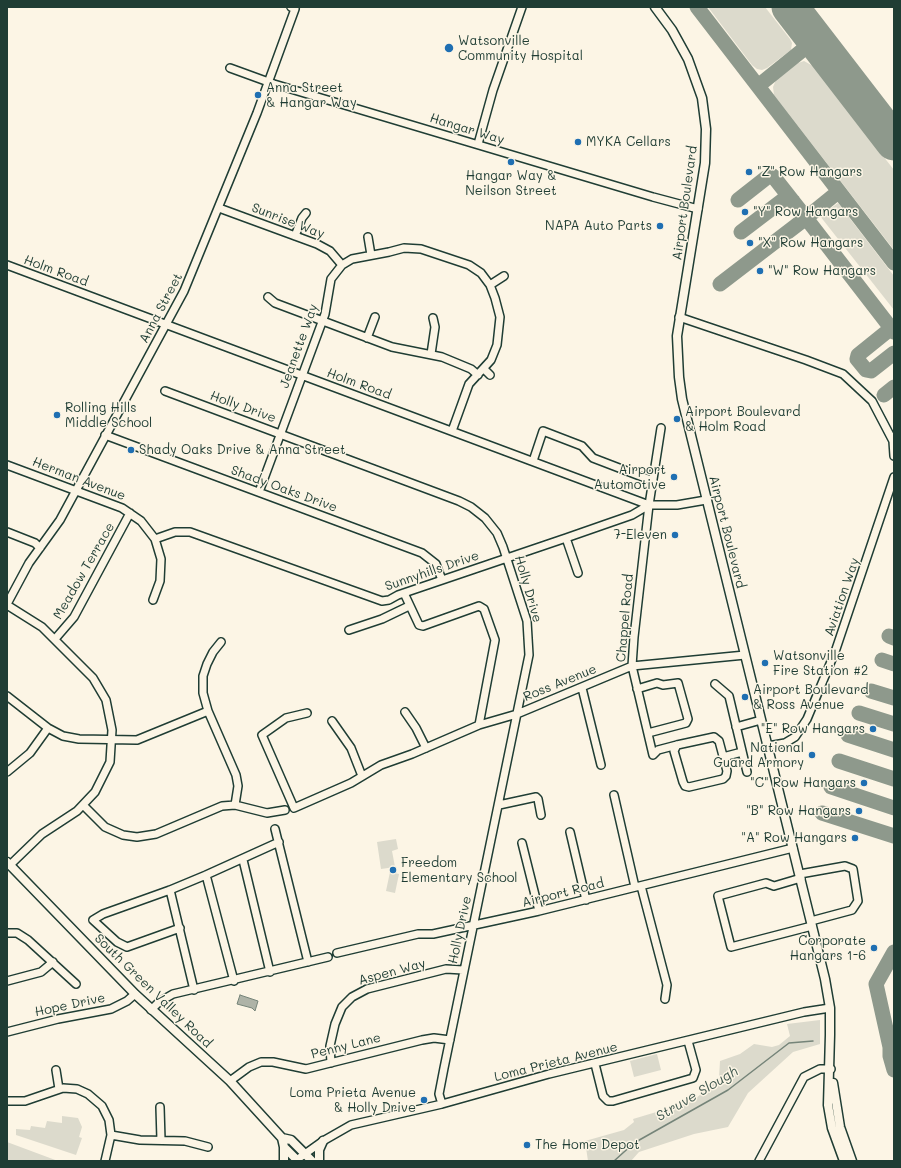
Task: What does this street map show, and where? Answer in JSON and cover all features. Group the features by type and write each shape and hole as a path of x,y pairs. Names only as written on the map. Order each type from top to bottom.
{"main road":[{"name":"Airport Boulevard","path":"655,7 672,30 688,59 702,98 705,114 706,147 698,209 679,317 678,356 682,399 826,979 830,1008 831,1069 828,1105 832,1128 844,1161"},
{"name":"South Green Valley Road","path":"9,864 135,994 230,1081 282,1138 291,1140 312,1161"},
{"name":"Airport Boulevard","path":"831,1069 840,1127 852,1161"},
{"path":"282,1138 284,1161"},
{"path":"319,1161 319,1150 323,1141"},
{"path":"284,1148 296,1160"}],"street":[{"name":"Anna Street","path":"7,604 29,564 50,535 76,491 189,282 268,82 295,9 291,7"},
{"path":"478,144 493,90 522,7"},
{"name":"Hangar Way","path":"230,68 268,82 478,144 653,198 698,209"},
{"name":"Sunrise Way","path":"219,208 326,249 342,265"},
{"path":"295,236 302,218 306,213"},
{"path":"368,236 371,255"},
{"path":"342,265 352,259 404,248 421,249 469,265 481,273 490,285 499,311 500,332 495,351 484,369 469,384 452,431"},
{"name":"Holm Road","path":"7,265 649,505 677,505 706,500"},
{"name":"Jeanette Way","path":"259,492 322,321 327,306 331,279 342,265"},
{"path":"490,285 504,276"},
{"path":"268,297 275,303 367,338 400,350 431,354 471,369 478,375"},
{"path":"367,338 375,317"},
{"path":"679,317 843,374 858,386 872,401 893,441 894,456"},
{"path":"431,354 435,327 433,318"},
{"path":"484,369 490,375"},
{"name":"Holly Drive","path":"165,391 466,504 480,514 493,528 507,558 527,621 529,656 474,926 463,970 439,1094 442,1104"},
{"name":"Chappel Road","path":"661,428 649,505 632,666 653,755 658,750 677,745"},
{"path":"533,461 543,431 582,446 593,458 653,481"},
{"name":"Shady Oaks Drive","path":"105,435 422,553 436,564 442,580"},
{"name":"Herman Avenue","path":"7,465 130,513 144,524 154,539 160,554 160,581 153,600"},
{"name":"Aviation Way","path":"768,746 785,742 795,737 807,719 836,652 894,477"},
{"name":"Sunnyhills Drive","path":"154,539 175,532 190,532 379,601 389,600 404,593 566,538 632,514 649,505"},
{"name":"Meadow Terrace","path":"55,638 74,617 130,513"},
{"path":"7,532 35,543 40,548"},
{"path":"566,538 578,573"},
{"path":"308,713 286,718 262,735 294,808 362,776 381,765 426,748 479,724 494,640 484,609 479,606 422,626 419,625 404,593"},
{"path":"7,604 38,623 88,672 100,688 111,717 112,740 110,757 106,770 95,792 84,805 72,815 48,829 9,864"},
{"path":"349,630 382,619 409,606"},
{"path":"221,642 209,658 204,676 203,693 208,711 236,774 238,786 235,805"},
{"name":"Ross Avenue","path":"479,724 517,714 632,666 745,655"},
{"path":"637,689 657,683 665,685 678,683 688,719 686,723 648,733"},
{"path":"715,684 729,696 747,772"},
{"path":"582,688 601,765"},
{"path":"7,696 48,728 63,736 74,738 137,740 208,711"},
{"path":"405,712 416,728 426,748"},
{"path":"736,727 761,720"},
{"path":"332,721 351,748 362,776"},
{"path":"7,772 30,753 48,728"},
{"path":"714,737 720,741 727,771 725,778 687,787 683,782 674,751 677,745 714,737"},
{"path":"723,757 742,752"},
{"path":"614,795 638,886 667,985 665,999"},
{"path":"498,805 536,797 538,799 542,815"},
{"path":"84,805 105,827 123,835 137,837 156,834 209,810 222,806 235,805 267,813 285,810"},
{"path":"275,829 308,962"},
{"path":"570,832 586,900"},
{"path":"180,928 127,947 118,942 93,920 103,914 170,890 243,860 279,842"},
{"path":"522,843 539,912"},
{"name":"Airport Road","path":"337,953 418,934 433,934 539,912 793,848"},
{"path":"243,860 270,972"},
{"path":"845,866 853,868 858,901 852,910 812,924 731,947 718,896 766,883 774,886 800,876 845,866"},
{"path":"206,875 234,981"},
{"path":"170,890 194,990"},
{"path":"7,933 14,932 24,936 76,984"},
{"path":"152,1010 160,1002 173,994 328,958"},
{"path":"7,981 41,972 53,962"},
{"name":"Aspen Way","path":"331,1063 330,1042 335,1024 342,1007 352,997 367,989 446,969 463,970"},
{"name":"Hope Drive","path":"7,1032 58,1019 111,1009 127,1002 135,994"},
{"name":"Loma Prieta Avenue","path":"296,1160 323,1141 351,1125 442,1104 804,1012 830,1008"},
{"name":"Penny Lane","path":"230,1081 248,1067 262,1062 273,1062 303,1069 427,1039 450,1040"},
{"path":"595,1064 603,1096 607,1100 611,1101 693,1078 696,1070 688,1041"},
{"path":"759,1161 804,1077 820,1069 831,1069"},
{"path":"56,1070 59,1089"},
{"path":"7,1101 25,1101 59,1089 81,1090 95,1099 107,1115 111,1135 105,1161"},
{"path":"160,1107 161,1140"},
{"path":"111,1135 140,1140 185,1141 208,1147"}],"shaded area":[{"path":"708,7 765,7 790,39 792,43 791,50 767,68 762,70 757,69 752,65"},
{"path":"804,61 813,66 894,170 894,250 774,95 773,87 776,80 798,63"},
{"path":"838,203 894,276 894,310 820,216"},
{"path":"396,839 398,849 392,851 395,867 381,869 377,842"},
{"path":"390,872 399,874 395,893 386,891"},
{"path":"240,995 258,1001 255,1011 252,1008 237,1004"},
{"path":"820,1020 820,1044 793,1052 748,1093 728,1127 694,1134 639,1152 631,1161 588,1161 585,1141 624,1130 634,1122 633,1119 693,1101 719,1078 720,1061 740,1054 754,1044 772,1047 779,1045 790,1036 787,1024"},
{"path":"657,1054 661,1070 634,1077 630,1061"},
{"path":"62,1116 78,1118 82,1127 79,1137 82,1138 76,1155 16,1135 16,1129 30,1130 31,1126 45,1128 47,1121 62,1123"},
{"path":"7,1142 58,1161 7,1161"}],"waterway":[{"name":"Struve Slough","path":"614,1161 634,1143 728,1090 789,1043 813,1041"}],"taxiway":[{"path":"697,7 894,263"},
{"path":"758,86 815,40"},
{"path":"720,284 806,218 773,176 766,178 738,200"},
{"path":"838,192 806,218 894,332"},
{"path":"741,232 783,200 788,198 793,201"},
{"path":"894,332 889,330 858,355 857,359 866,370 871,371 894,353"},
{"path":"884,395 894,387"},
{"path":"889,636 894,638"},
{"path":"882,660 894,664"},
{"path":"871,691 894,698"},
{"path":"859,713 894,724"},
{"path":"848,735 894,750"},
{"path":"839,761 894,779"},
{"path":"831,787 894,808"},
{"path":"822,813 894,836"},
{"path":"890,1047 876,984 894,952"},
{"path":"892,1038 890,1056 894,1070"}],"runway":[{"path":"790,7 894,142"}],"place":[{"name":"Watsonville Community Hospital","path":"449,48"},
{"name":"Anna Street & Hangar Way","path":"258,95"},
{"name":"MYKA Cellars","path":"578,142"},
{"name":"Hangar Way & Neilson Street","path":"511,162"},
{"name":"\"Z\" Row Hangars","path":"749,172"},
{"name":"\"Y\" Row Hangars","path":"745,212"},
{"name":"NAPA Auto Parts","path":"660,226"},
{"name":"\"X\" Row Hangars","path":"750,243"},
{"name":"\"W\" Row Hangars","path":"760,271"},
{"name":"Rolling Hills Middle School","path":"57,415"},
{"name":"Airport Boulevard & Holm Road","path":"677,419"},
{"name":"Shady Oaks Drive & Anna Street","path":"131,450"},
{"name":"Airport Automotive","path":"674,477"},
{"name":"7-Eleven","path":"675,535"},
{"name":"Watsonville Fire Station #2","path":"765,663"},
{"name":"Airport Boulevard & Ross Avenue","path":"745,697"},
{"name":"\"E\" Row Hangars","path":"873,729"},
{"name":"National Guard Armory","path":"812,755"},
{"name":"\"C\" Row Hangars","path":"864,783"},
{"name":"\"B\" Row Hangars","path":"859,811"},
{"name":"\"A\" Row Hangars","path":"855,838"},
{"name":"Freedom Elementary School","path":"393,870"},
{"name":"Corporate Hangars 1-6","path":"874,948"},
{"name":"Loma Prieta Avenue & Holly Drive","path":"424,1100"},
{"name":"The Home Depot","path":"527,1145"}]}
